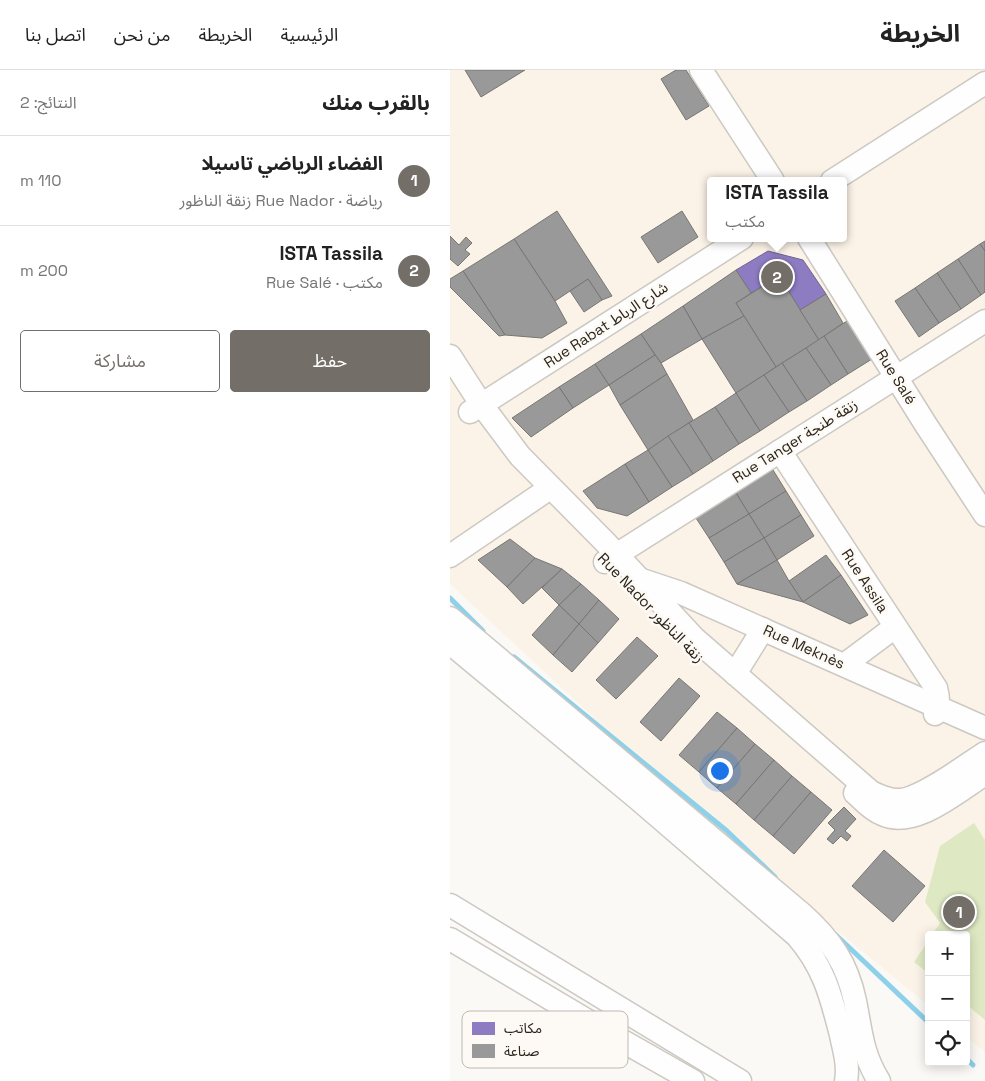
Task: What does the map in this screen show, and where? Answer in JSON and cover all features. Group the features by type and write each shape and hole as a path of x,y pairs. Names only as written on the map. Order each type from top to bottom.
{"street":[{"path":"702,70 770,177"},
{"path":"718,70 786,177"},
{"path":"838,177 985,83"},
{"name":"Rue Rabat شارع الرباط","path":"476,408 736,242"},
{"name":"Rue Salé","path":"812,242 985,492"},
{"name":"Rue Salé","path":"828,242 902,373 985,514"},
{"name":"Rue Tanger زنقة طنجة","path":"628,576 780,451 985,321"},
{"name":"Rue Nador زنقة الناظور","path":"450,356 476,408 503,455 540,487 628,576 694,638 871,792 890,800 908,799 925,801 920,814 900,819 886,816 874,810 685,648 628,576"},
{"name":"Rue Nador زنقة الناظور","path":"450,382 476,408"},
{"name":"Rue Assila","path":"780,451 936,688 939,697 937,710"},
{"path":"450,538 540,487"},
{"path":"450,556 540,487"},
{"name":"Rue Meknès","path":"628,576 681,593 761,633 937,710 985,728"},
{"path":"450,618 826,936 836,951 851,985 861,1040 879,1081"},
{"path":"844,665 895,627"},
{"path":"735,674 761,633"},
{"name":"Rue Meknès","path":"761,633 844,665 904,696"},
{"path":"450,643 638,798 797,936 815,960 828,987 847,1060 846,1081"},
{"path":"904,696 920,663"},
{"name":"Rue Meknès","path":"937,710 985,737"},
{"path":"925,801 985,753"},
{"path":"925,801 985,774"},
{"path":"450,904 625,1011"},
{"path":"450,939 571,1011"},
{"path":"628,1013 740,1081"},
{"path":"628,1044 693,1081"}],"shaded area":[{"path":"450,70 985,70 985,1052 970,1040 970,931 925,931 925,1003 714,830 450,584"}],"green space":[{"path":"974,823 985,840 985,1020 970,1007 970,931 935,931 940,923 925,902 940,846"},
{"path":"925,946 925,971 914,962"}],"building: مكاتب":[{"path":"768,251 803,260 826,294 800,310 786,287 775,294 768,283 751,293 736,270"}],"building: صناعة":[{"path":"465,70 525,70 481,97"},
{"path":"676,70 686,70 709,106 686,120 661,79"},
{"path":"557,211 612,296 602,300 588,279 555,301 514,239"},
{"path":"682,211 698,237 658,263 641,237"},
{"path":"450,236 459,245 466,237 472,243 465,250 470,254 458,266 450,259"},
{"path":"514,239 555,301 567,323 542,338 505,335 463,271"},
{"path":"985,241 985,251 980,244"},
{"path":"980,244 985,251 985,292 981,295 958,259"},
{"path":"958,259 981,295 961,309 937,273"},
{"path":"736,270 751,293 736,303 744,316 702,339 683,306"},
{"path":"463,271 505,335 499,336 450,287 450,279"},
{"path":"937,273 961,309 939,323 915,288"},
{"path":"588,279 602,300 584,312 570,291"},
{"path":"768,283 775,294 786,287 819,340 776,367 736,303"},
{"path":"915,288 939,323 919,337 895,301"},
{"path":"826,294 843,323 819,340 800,310"},
{"path":"683,306 702,339 661,363 641,334"},
{"path":"744,316 776,367 736,393 702,339"},
{"path":"847,321 872,359 848,374 824,336"},
{"path":"641,334 655,355 609,385 595,364"},
{"path":"824,336 848,374 831,385 806,348"},
{"path":"806,348 831,385 807,401 782,363"},
{"path":"655,355 667,374 620,405 609,385"},
{"path":"782,363 807,401 789,412 764,375"},
{"path":"595,364 609,385 573,408 559,387"},
{"path":"667,374 693,420 648,450 620,405"},
{"path":"764,375 789,412 760,431 736,393"},
{"path":"559,387 573,408 531,437 512,418"},
{"path":"736,393 760,431 739,444 715,407"},
{"path":"715,407 739,444 713,461 689,423"},
{"path":"689,423 713,461 693,474 668,436"},
{"path":"668,436 693,474 672,487 648,450"},
{"path":"648,450 672,487 649,502 625,464"},
{"path":"625,464 649,502 627,516 597,508 583,491"},
{"path":"773,470 786,491 749,514 736,493"},
{"path":"786,491 801,515 764,538 749,514"},
{"path":"736,493 749,514 709,538 696,518"},
{"path":"749,514 764,538 724,562 709,538"},
{"path":"801,515 814,536 777,560 764,538"},
{"path":"764,538 777,560 737,584 724,562"},
{"path":"510,539 535,558 507,587 478,560"},
{"path":"826,555 841,575 803,602 789,581"},
{"path":"535,558 562,569 523,604 507,587"},
{"path":"777,560 789,581 803,602 737,584"},
{"path":"562,569 581,584 559,605 542,588"},
{"path":"841,575 868,615 850,624 803,602"},
{"path":"581,584 599,600 579,624 559,605"},
{"path":"599,600 619,619 598,643 579,624"},
{"path":"559,605 579,624 553,655 532,635"},
{"path":"579,624 598,643 572,672 553,655"},
{"path":"637,637 658,656 616,699 596,680"},
{"path":"679,678 700,696 661,741 640,722"},
{"path":"717,712 737,728 699,772 679,755"},
{"path":"737,728 755,744 717,788 699,772"},
{"path":"755,744 774,760 736,804 717,788"},
{"path":"774,760 792,776 754,820 736,804"},
{"path":"792,776 811,792 773,836 754,820"},
{"path":"811,792 832,810 794,854 773,836"},
{"path":"844,807 856,819 845,831 851,836 847,841 841,836 833,844 827,839 835,830 828,823"},
{"path":"884,850 925,886 893,922 852,886"}],"waterway":[{"path":"450,598 483,631"},
{"path":"514,657 727,831 775,877"},
{"path":"836,935 927,1021"},
{"path":"970,1062 973,1065"}],"place":[{"name":"ISTA Tassila","path":"777,277"},
{"name":"الفضاء الرياضي تاسيلا","path":"959,912"}]}
